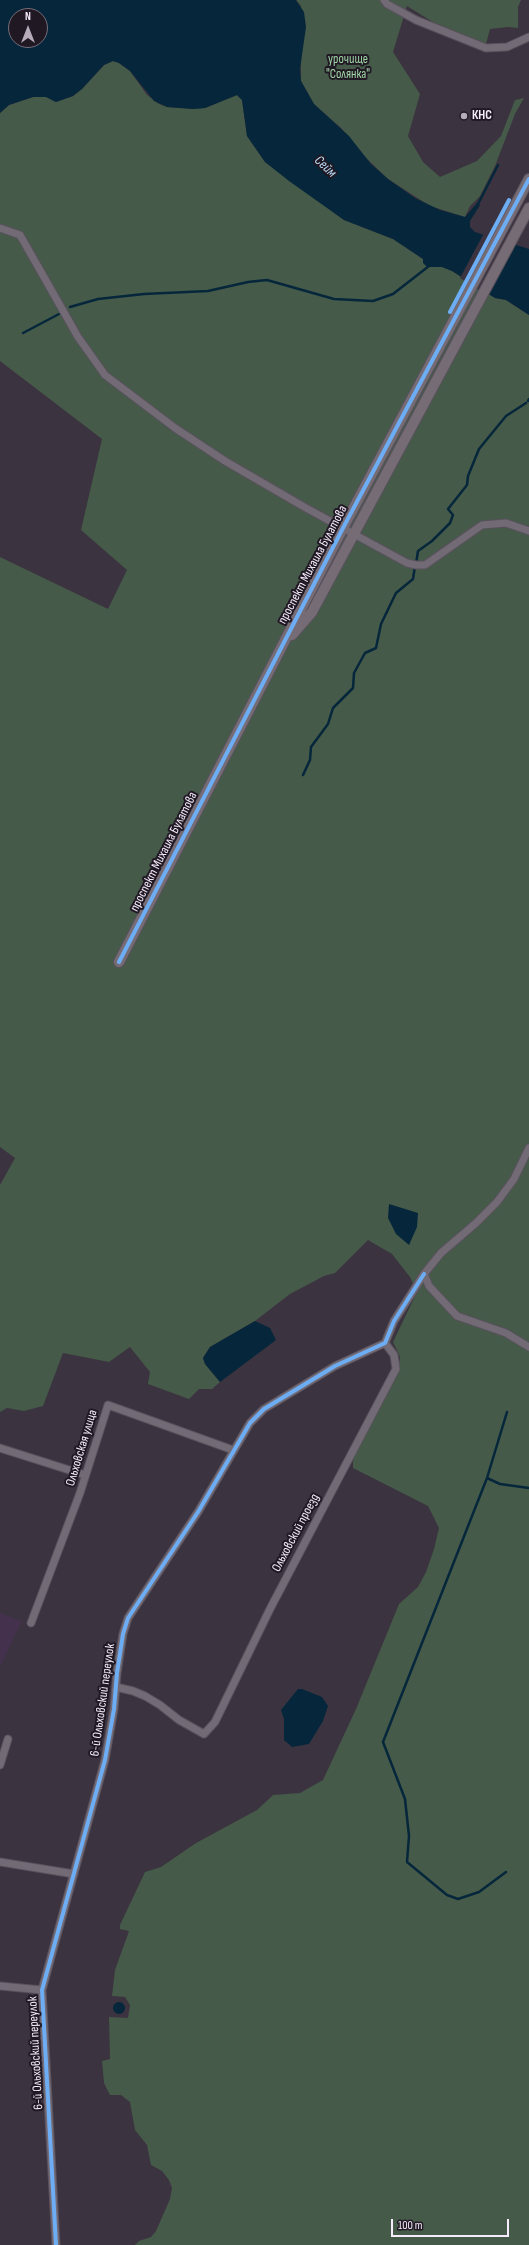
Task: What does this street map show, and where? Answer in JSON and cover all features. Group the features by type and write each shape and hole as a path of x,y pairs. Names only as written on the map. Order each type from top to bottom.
{"street":[{"path":"384,0 387,4 416,20 486,48 507,47 529,37"},
{"name":"проспект Михаила Булатова","path":"119,962 343,528 529,179"},
{"name":"проспект Михаила Булатова","path":"281,647 312,612 355,535 527,212"},
{"path":"0,228 20,235 78,337 105,375 174,428 225,461 407,563 425,565 482,525 506,523 529,531"},
{"path":"385,1343 394,1322 424,1274 441,1253 476,1223 497,1202 514,1179 529,1148"},
{"path":"424,1274 429,1286 457,1316 506,1333 529,1347"},
{"name":"6-й Ольховский переулок","path":"56,2245 42,1990 110,1736 123,1634 128,1618 198,1512 250,1423 264,1409 335,1366 385,1343"},
{"name":"Ольховский проезд","path":"116,1687 133,1691 145,1696 179,1720 204,1734 215,1722 270,1609 396,1369 394,1356 385,1343"},
{"name":"Ольховская улица","path":"31,1623 86,1475 108,1405 233,1450"},
{"path":"0,1448 86,1475"},
{"path":"0,1765 8,1739"},
{"path":"0,1862 74,1874"},
{"path":"0,1986 42,1990"}],"shaded area":[{"path":"0,1613 22,1621 0,1667"}],"green space":[{"name":"урочище \"Солянка\"","path":"296,0 521,0 518,7 518,28 508,27 490,29 486,44 436,24 407,6 393,52 420,94 408,136 423,162 440,177 477,161 501,136 515,100 524,98 515,114 495,166 480,196 470,206 465,217 430,206 388,179 362,154 341,128 314,104 301,81 301,6"},
{"path":"113,61 119,63 130,71 147,95 159,104 167,107 193,109 205,108 237,95 242,100 247,136 265,162 344,220 393,239 423,259 427,267 442,267 452,271 495,298 506,300 529,315 529,2245 135,2245 139,2241 151,2237 156,2231 170,2199 172,2188 169,2180 162,2171 151,2165 147,2145 135,2130 130,2102 121,2095 110,2095 104,2083 102,2061 110,2059 109,2017 128,2018 130,2005 125,1997 112,1996 115,1970 129,1931 120,1929 120,1925 145,1872 161,1867 196,1843 257,1810 273,1795 300,1793 323,1780 356,1709 399,1604 418,1587 426,1572 439,1528 428,1506 353,1468 353,1457 396,1378 400,1357 393,1342 417,1292 410,1277 392,1254 368,1240 335,1273 324,1276 290,1294 255,1321 210,1347 203,1358 205,1364 220,1382 212,1389 199,1389 189,1399 148,1384 150,1372 130,1347 109,1362 63,1353 43,1406 24,1411 7,1408 0,1412 0,1185 15,1158 0,1147 0,557 108,609 127,570 81,530 102,439 0,361 0,113 9,105 33,97 46,97 56,102 73,96 82,89 104,65"}],"water":[{"name":"Сейм","path":"0,0 296,0 304,12 306,27 300,69 301,81 314,104 349,136 371,164 388,179 415,198 440,210 465,217 477,203 480,205 470,221 470,227 475,232 529,249 529,315 506,300 495,298 452,271 442,267 427,267 423,263 423,259 393,239 344,220 289,181 265,162 247,136 242,100 237,95 205,108 193,109 167,107 154,101 130,71 119,63 113,61 104,65 82,89 73,96 56,102 46,97 33,97 9,105 0,113"},
{"path":"389,1204 418,1213 417,1227 409,1245 396,1234 388,1218"},
{"path":"255,1321 270,1328 276,1340 220,1382 205,1364 203,1358 210,1347"},
{"path":"298,1689 302,1689 322,1697 328,1706 323,1721 309,1744 292,1747 284,1740 284,1719 281,1710"},
{"path":"117,2002 121,2002 125,2008 121,2014 117,2014 113,2010 113,2006"}],"pier":[{"path":"484,233 516,242 487,295 460,278"}],"waterway":[{"path":"478,204 498,165"},
{"path":"70,307 98,299 144,294 208,291 248,282 267,280 334,299 373,301 393,294 429,266"},
{"path":"23,333 59,314"},
{"path":"416,564 418,551 432,541 450,523 453,515 448,509 467,485 468,476 479,449 506,416 526,403"},
{"path":"303,775 310,760 311,747 328,724 333,708 353,688 354,673 365,653 376,648 381,624 396,593 413,579 415,566"},
{"path":"507,1412 487,1478 500,1484 529,1488"},
{"path":"487,1478 383,1742 405,1799 409,1836 407,1862 447,1895 458,1899 479,1892 506,1872"}],"cycle path":[{"path":"119,962 343,528 529,179"},
{"path":"450,312 509,200"},
{"path":"56,2245 42,1990 105,1760 114,1709 117,1673 123,1634 128,1618 198,1512 250,1423 264,1409 335,1366 385,1343 394,1321 424,1274"}],"place":[{"name":"КНС","path":"464,116"}]}
